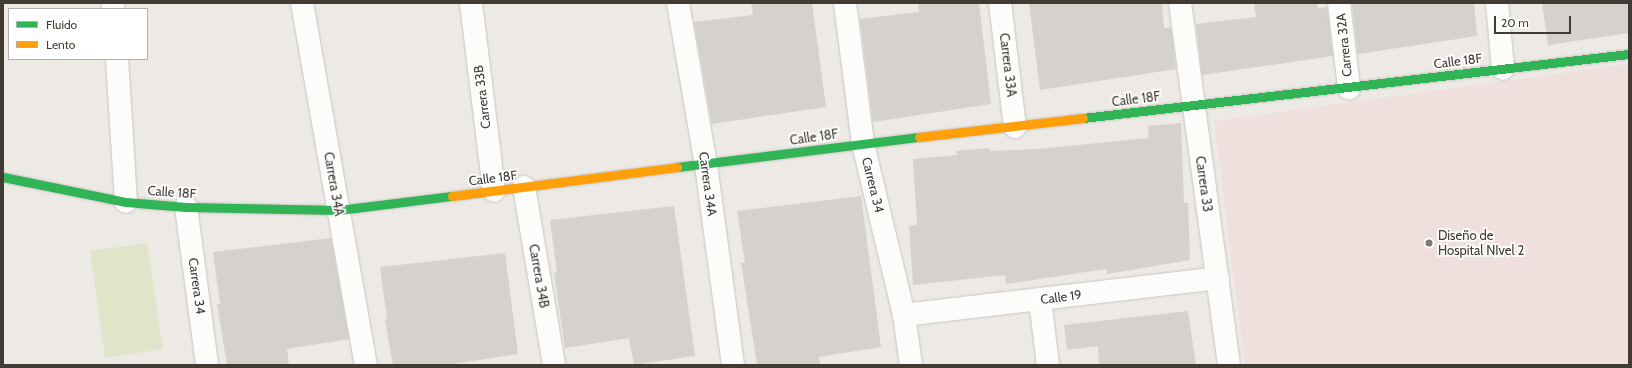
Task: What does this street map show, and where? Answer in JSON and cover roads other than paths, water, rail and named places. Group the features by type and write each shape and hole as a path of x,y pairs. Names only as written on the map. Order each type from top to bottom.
{"street":[{"name":"Carrera 34A","path":"302,3 366,365"},
{"name":"Carrera 33B","path":"471,3 494,190"},
{"name":"Carrera 34A","path":"678,3 706,165 733,365"},
{"name":"Carrera 34","path":"845,3 862,144 904,315 911,365"},
{"name":"Carrera 33A","path":"1000,3 1016,127"},
{"name":"Carrera 33","path":"1180,3 1192,106 1218,278 1229,365"},
{"name":"Carrera 32A","path":"1340,3 1349,88"},
{"path":"1497,3 1503,69"},
{"name":"Calle 18F","path":"3,177 126,202 186,207 339,210 706,165 862,144 1629,54"},
{"path":"117,60 126,202"},
{"name":"Carrera 34B","path":"524,187 554,365"},
{"name":"Carrera 34","path":"186,207 208,365"},
{"name":"Calle 19","path":"904,315 1218,278"},
{"path":"1040,300 1048,365"}],"place":[{"name":"Diseño de Hospital NIvel 2","path":"1429,243"}]}
